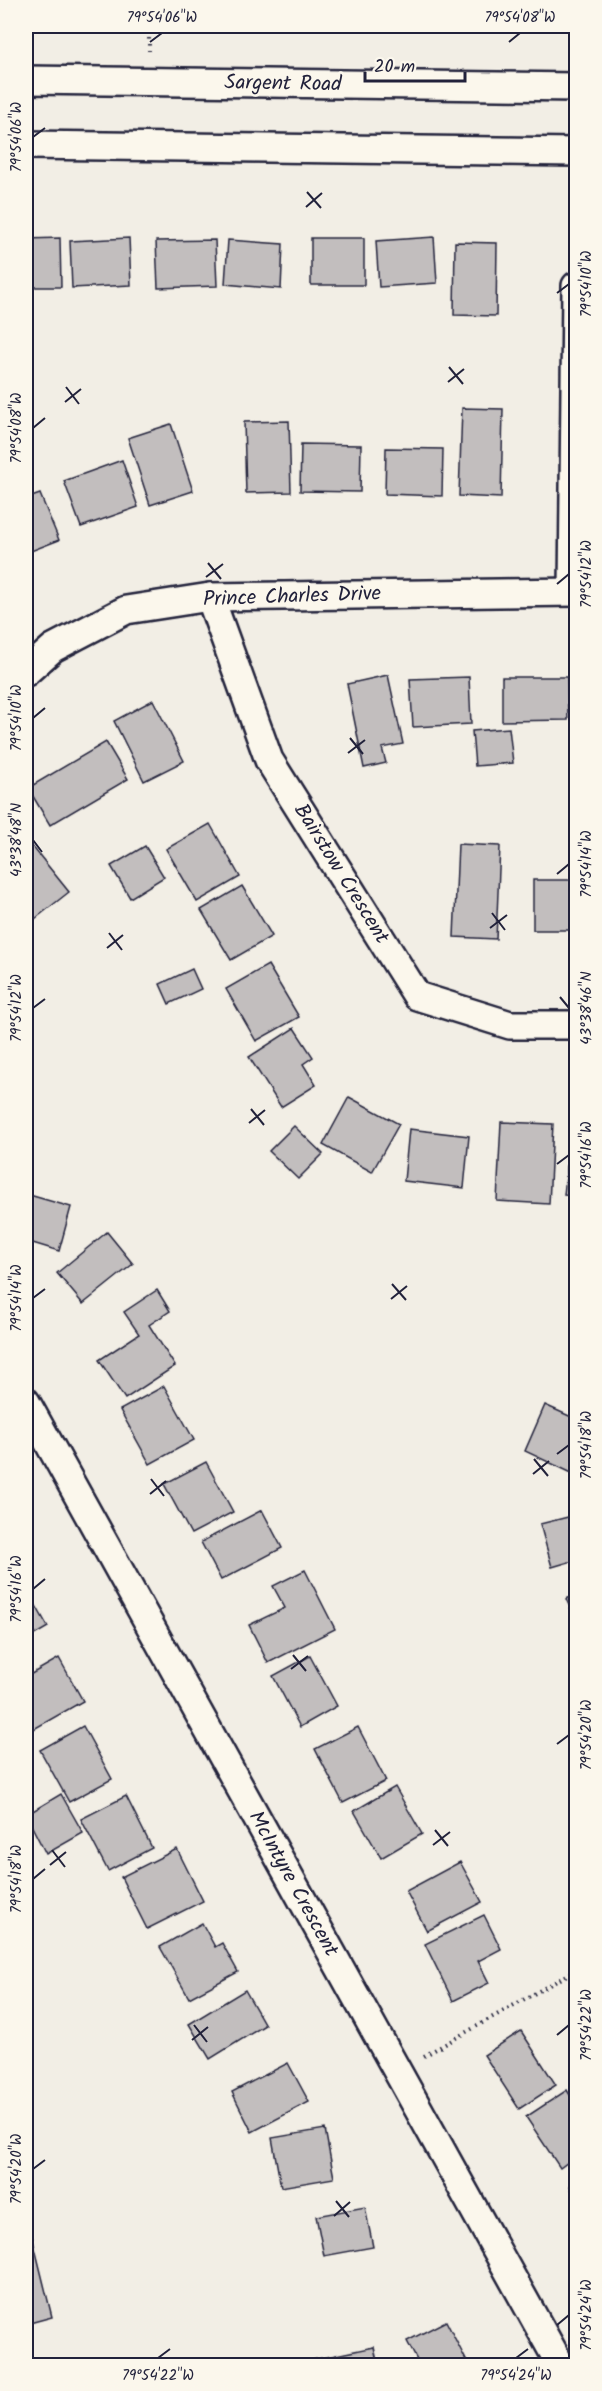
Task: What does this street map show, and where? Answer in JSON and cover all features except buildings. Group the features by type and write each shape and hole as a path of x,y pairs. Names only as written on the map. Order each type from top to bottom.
{"street":[{"name":"Sargent Road","path":"26,80 576,87"},
{"path":"26,145 576,152"},
{"path":"575,592 576,286"},
{"name":"Prince Charles Drive","path":"26,672 53,648 126,610 210,597 575,592"},
{"name":"Bairstow Crescent","path":"210,597 269,760 417,996 510,1025 576,1025"},
{"name":"McIntyre Crescent","path":"26,1402 561,2366"}],"path":[{"path":"397,2071 576,1970"}]}
